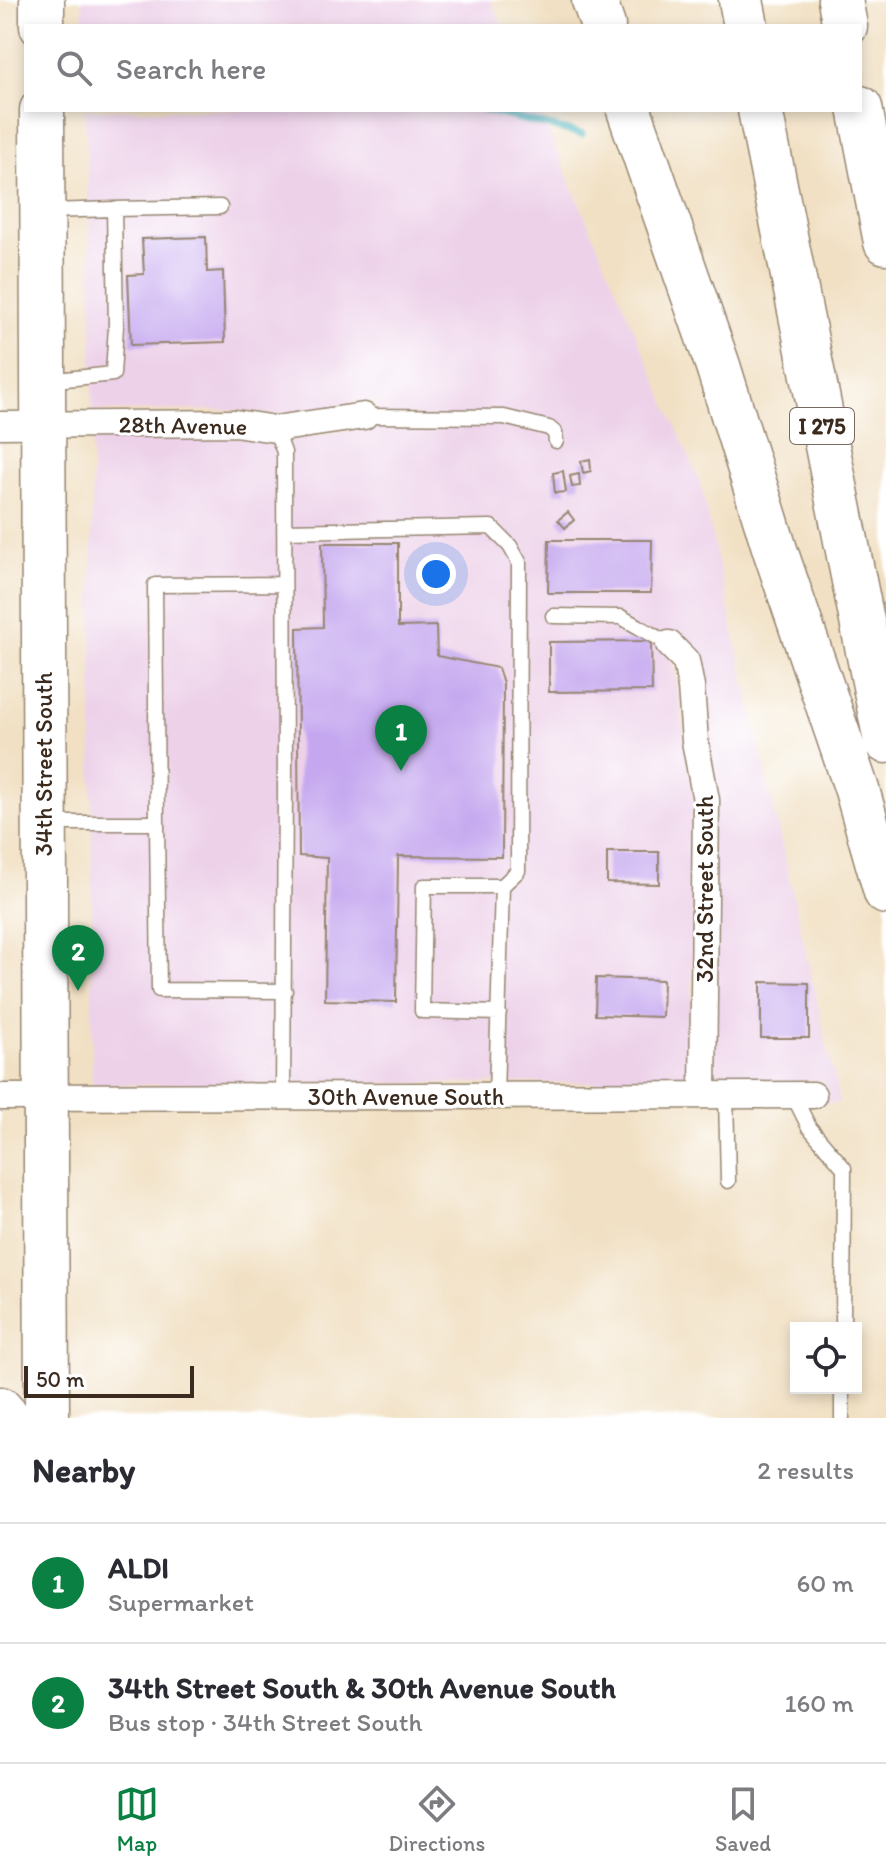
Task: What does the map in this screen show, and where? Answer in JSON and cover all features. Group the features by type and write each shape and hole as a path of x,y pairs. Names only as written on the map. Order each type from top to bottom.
{"highway":[{"path":"42,0 42,24"},
{"path":"594,0 602,24"},
{"path":"741,0 746,24"},
{"path":"840,0 845,24"},
{"name":"34th Street South","path":"42,112 42,381 21,425 43,823 47,1418"},
{"path":"630,112 718,366 775,550 857,790 886,892"},
{"name":"I 275","path":"760,112 886,741"},
{"path":"861,112 886,242"},
{"path":"0,1409 8,1418"}],"street":[{"name":"28th Avenue","path":"21,425 235,423 275,429 364,416"},
{"name":"32nd Street South","path":"669,644 686,661 695,741 706,800 715,1095"},
{"name":"30th Avenue South","path":"0,1097 803,1095"}],"lane":[{"path":"42,211 220,207"},
{"path":"42,381 113,374 116,326 114,209"},
{"path":"364,416 504,417 549,428 555,433 556,441"},
{"path":"275,429 284,452 283,1097"},
{"path":"284,531 491,527 510,546 519,562 518,871 502,886 424,886 422,1011 499,1013"},
{"path":"284,584 155,585 159,990 285,991"},
{"path":"553,616 621,617 669,644"},
{"path":"43,823 157,823"},
{"path":"496,1096 502,886"},
{"path":"715,1095 728,1181"},
{"path":"803,1095 809,1127 844,1168 843,1322"},
{"path":"842,1394 842,1418"}],"shaded area":[{"path":"82,0 491,0 501,24 83,24"},
{"path":"85,112 540,112 700,482 840,1103 824,1103 824,1081 715,1082 707,739 703,686 694,645 672,651 694,801 691,1082 92,1085 92,437 234,436 277,442 378,426 374,401 275,415 235,410 92,411"}],"building":[{"path":"206,237 207,272 223,271 225,342 131,345 128,275 144,274 142,239"},
{"path":"590,459 591,471 583,473 581,461"},
{"path":"563,471 566,492 555,493 553,473"},
{"path":"579,474 580,486 572,487 570,476"},
{"path":"568,512 574,520 565,528 558,520"},
{"path":"549,540 652,540 651,593 548,593"},
{"path":"322,543 398,543 398,627 436,626 437,656 498,668 503,683 502,857 398,856 396,1002 325,1000 327,858 299,856 297,628 323,627"},
{"path":"651,641 652,691 549,692 549,642"},
{"path":"607,852 659,852 659,884 607,883"},
{"path":"596,978 663,980 662,1017 595,1015"},
{"path":"761,982 809,983 809,1038 761,1038"}],"waterway":[{"path":"491,112 582,134"}],"place":[{"name":"ALDI","path":"401,771"},
{"name":"34th Street South & 30th Avenue South","path":"78,991"}]}
